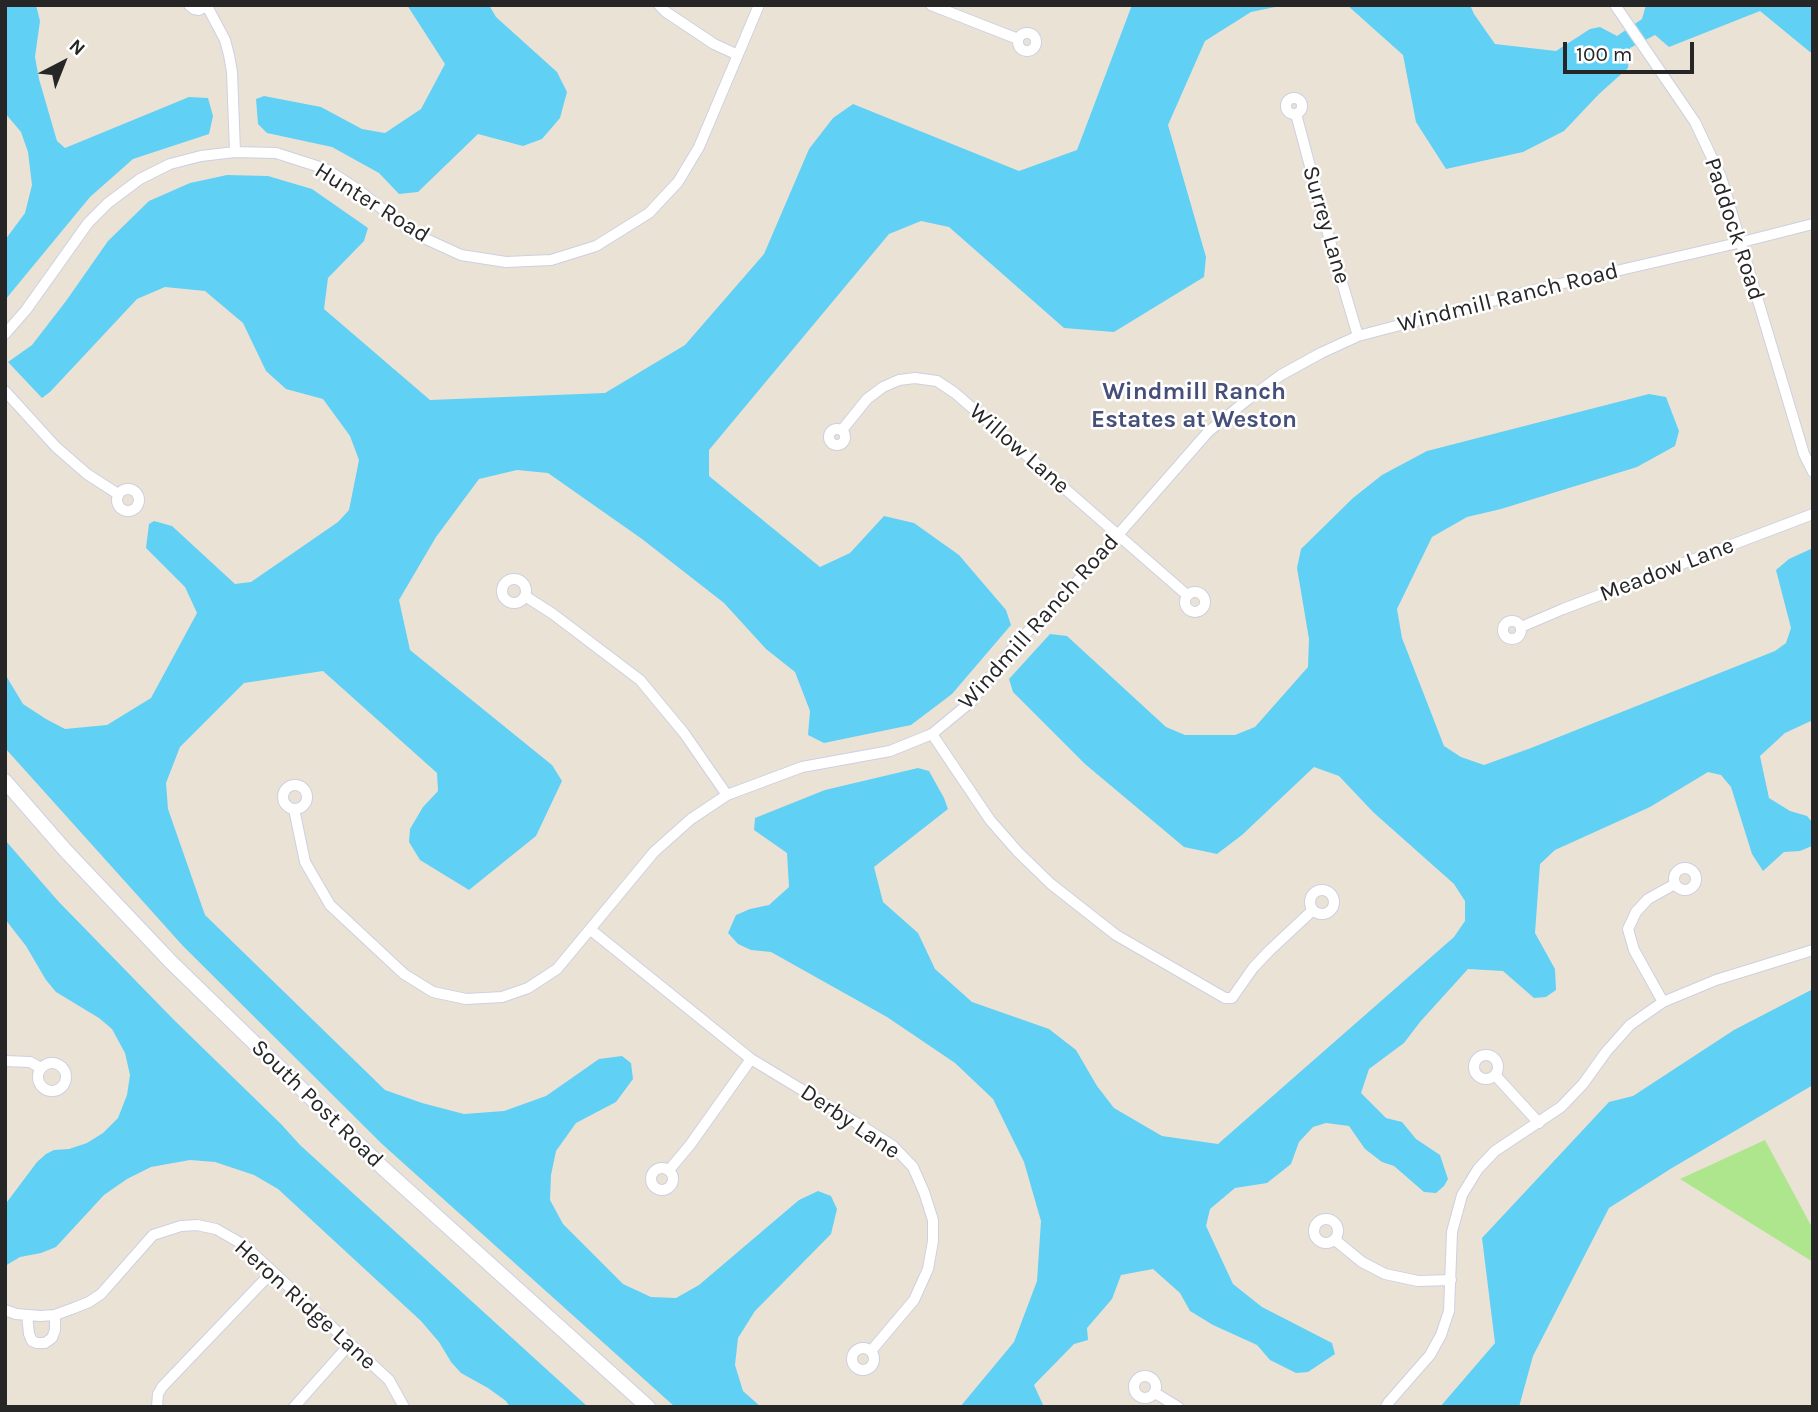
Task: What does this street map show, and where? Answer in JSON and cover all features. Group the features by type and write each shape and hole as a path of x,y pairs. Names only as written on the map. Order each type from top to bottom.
{"street":[{"path":"190,5 199,10 208,6 225,40 232,72 235,152"},
{"path":"659,5 713,44 738,55"},
{"name":"Hunter Road","path":"5,334 26,310 88,223 108,203 140,179 170,164 201,156 235,152 276,153 326,169 357,189 413,233 461,255 506,262 551,260 596,246 649,213 678,182 699,147 760,5"},
{"path":"931,5 1018,39"},
{"name":"Paddock Road","path":"1615,5 1695,122 1721,177 1804,454 1813,472"},
{"name":"Surrey Lane","path":"1296,114 1358,336"},
{"name":"Windmill Ranch Road","path":"294,809 305,862 330,905 404,974 433,992 466,999 502,997 528,988 557,969 654,852 691,819 726,796 802,767 890,751 932,734 972,701 1006,656 1054,607 1209,432 1281,375 1358,336 1538,289 1742,243 1813,224"},
{"name":"Willow Lane","path":"842,430 867,399 883,387 899,380 915,378 937,382 955,393 1187,595"},
{"path":"5,391 56,447 86,474 118,494"},
{"name":"Meadow Lane","path":"1521,626 1813,514"},
{"path":"525,596 640,680 684,733 726,796"},
{"path":"932,734 990,820 1017,852 1051,884 1116,935 1225,998 1232,999 1253,968 1313,910"},
{"name":"South Post Road","path":"5,780 65,850 190,981 383,1168 648,1407"},
{"path":"1663,1002 1634,950 1628,929 1636,912 1648,899 1675,884"},
{"name":"Derby Lane","path":"591,930 751,1059 866,1128 893,1146 913,1167 933,1220 933,1241 928,1269 914,1300 871,1351"},
{"path":"1386,1407 1430,1355 1441,1335 1449,1311 1452,1233 1462,1195 1478,1170 1495,1151 1561,1107 1630,1025 1663,1002 1716,980 1813,950"},
{"path":"669,1170 751,1059"},
{"path":"5,1060 30,1062 41,1068"},
{"path":"1495,1075 1539,1123"},
{"name":"Heron Ridge Lane","path":"5,1310 27,1315 55,1315 89,1302 101,1294 153,1235 172,1227 197,1226 216,1229 244,1245 389,1380 404,1407"},
{"path":"1335,1240 1362,1262 1385,1274 1418,1281 1451,1280"},
{"path":"157,1407 158,1394 163,1387 272,1272"},
{"path":"27,1315 29,1334 37,1343 45,1343 52,1338 55,1315"},
{"path":"294,1407 349,1345"},
{"path":"1155,1393 1178,1407"}],"green space":[{"path":"1765,1140 1813,1229 1813,1262 1680,1179"}],"water":[{"path":"5,5 36,5 40,21 35,57 39,79 57,141 65,148 189,97 208,98 213,116 209,134 133,159 90,197 5,300 5,240 25,213 32,185 28,152 21,132 5,113"},
{"path":"407,5 489,5 496,17 557,72 567,92 560,118 542,139 523,146 478,134 418,192 399,194 379,173 332,147 267,133 258,124 256,99 264,96 321,107 362,129 385,133 421,109 445,64"},
{"path":"1132,5 1285,5 1251,12 1205,41 1168,125 1206,257 1204,277 1114,332 1064,328 949,227 921,221 889,234 709,450 709,476 820,567 850,553 884,516 914,523 959,555 1006,610 1011,625 952,694 911,725 824,743 808,735 810,711 795,672 766,649 724,603 642,539 548,473 517,470 479,479 436,537 399,600 410,650 552,765 562,781 536,836 469,890 420,860 409,842 410,829 423,807 438,791 437,773 323,671 244,683 180,747 166,783 168,809 205,915 385,1090 464,1114 504,1111 546,1096 599,1059 622,1056 631,1063 633,1079 616,1102 576,1123 556,1151 550,1200 563,1224 623,1284 651,1297 676,1298 699,1285 799,1200 818,1191 831,1196 837,1209 831,1234 755,1311 738,1338 735,1365 743,1391 761,1407 675,1407 382,1144 183,946 5,748 5,674 23,704 65,729 107,725 151,698 197,613 185,587 146,548 149,524 154,521 172,526 235,584 251,582 338,522 349,510 359,460 350,436 323,399 286,389 266,371 243,323 205,291 165,287 137,299 42,398 8,362 32,345 108,241 149,201 190,183 227,175 268,176 312,189 368,228 364,241 328,278 324,309 430,400 605,393 685,345 764,254 809,149 833,118 853,104 1019,171 1077,150"},
{"path":"1347,5 1470,5 1495,44 1556,51 1590,29 1600,27 1617,36 1642,19 1646,5 1813,5 1813,52 1760,11 1669,47 1655,35 1630,48 1628,68 1564,131 1523,152 1446,169 1416,122 1403,55"},
{"path":"1649,394 1666,397 1679,431 1675,446 1637,467 1467,517 1432,537 1397,609 1402,638 1444,746 1461,757 1484,765 1775,651 1786,643 1791,628 1776,570 1789,559 1813,548 1813,720 1785,733 1760,756 1769,798 1790,811 1807,816 1813,823 1812,846 1800,851 1784,852 1763,871 1752,854 1731,787 1721,775 1708,772 1650,807 1555,850 1540,864 1535,933 1555,969 1556,990 1546,997 1534,998 1503,971 1468,969 1404,1043 1369,1069 1361,1093 1386,1118 1402,1122 1416,1139 1440,1155 1448,1179 1444,1186 1436,1193 1424,1192 1394,1166 1382,1162 1365,1149 1349,1126 1326,1123 1313,1127 1299,1142 1291,1164 1267,1183 1235,1188 1210,1209 1206,1226 1233,1284 1262,1307 1332,1343 1335,1354 1308,1372 1296,1373 1270,1360 1257,1345 1190,1311 1180,1293 1153,1269 1121,1275 1112,1299 1087,1328 1088,1340 1074,1344 1034,1385 1044,1407 960,1407 1014,1342 1037,1281 1041,1221 1024,1162 993,1099 955,1063 887,1017 771,952 751,950 738,944 728,933 736,915 769,905 789,887 787,853 754,830 755,818 825,790 918,768 929,771 948,809 874,867 883,902 918,933 935,969 972,1002 1049,1029 1076,1050 1097,1086 1114,1108 1162,1136 1218,1144 1454,937 1465,921 1465,901 1454,884 1373,812 1339,776 1314,767 1242,835 1217,854 1184,847 1085,764 1013,692 1009,679 1050,634 1067,636 1166,727 1185,735 1235,735 1255,727 1308,667 1309,639 1297,568 1301,549 1353,498 1382,475 1427,451"},
{"path":"5,840 58,901 300,1145 588,1407 510,1407 488,1388 461,1373 421,1321 278,1189 254,1175 215,1162 190,1160 151,1167 104,1195 56,1247 20,1257 5,1266 7,1202 46,1154 87,1143 103,1133 118,1118 127,1095 130,1075 125,1053 112,1029 56,992 5,919"},
{"path":"1813,989 1813,1085 1609,1208 1533,1356 1519,1407 1440,1407 1495,1343 1482,1238 1609,1102 1633,1096 1734,1030"}],"district":[{"name":"Windmill Ranch Estates at Weston","path":"1194,406"}]}
